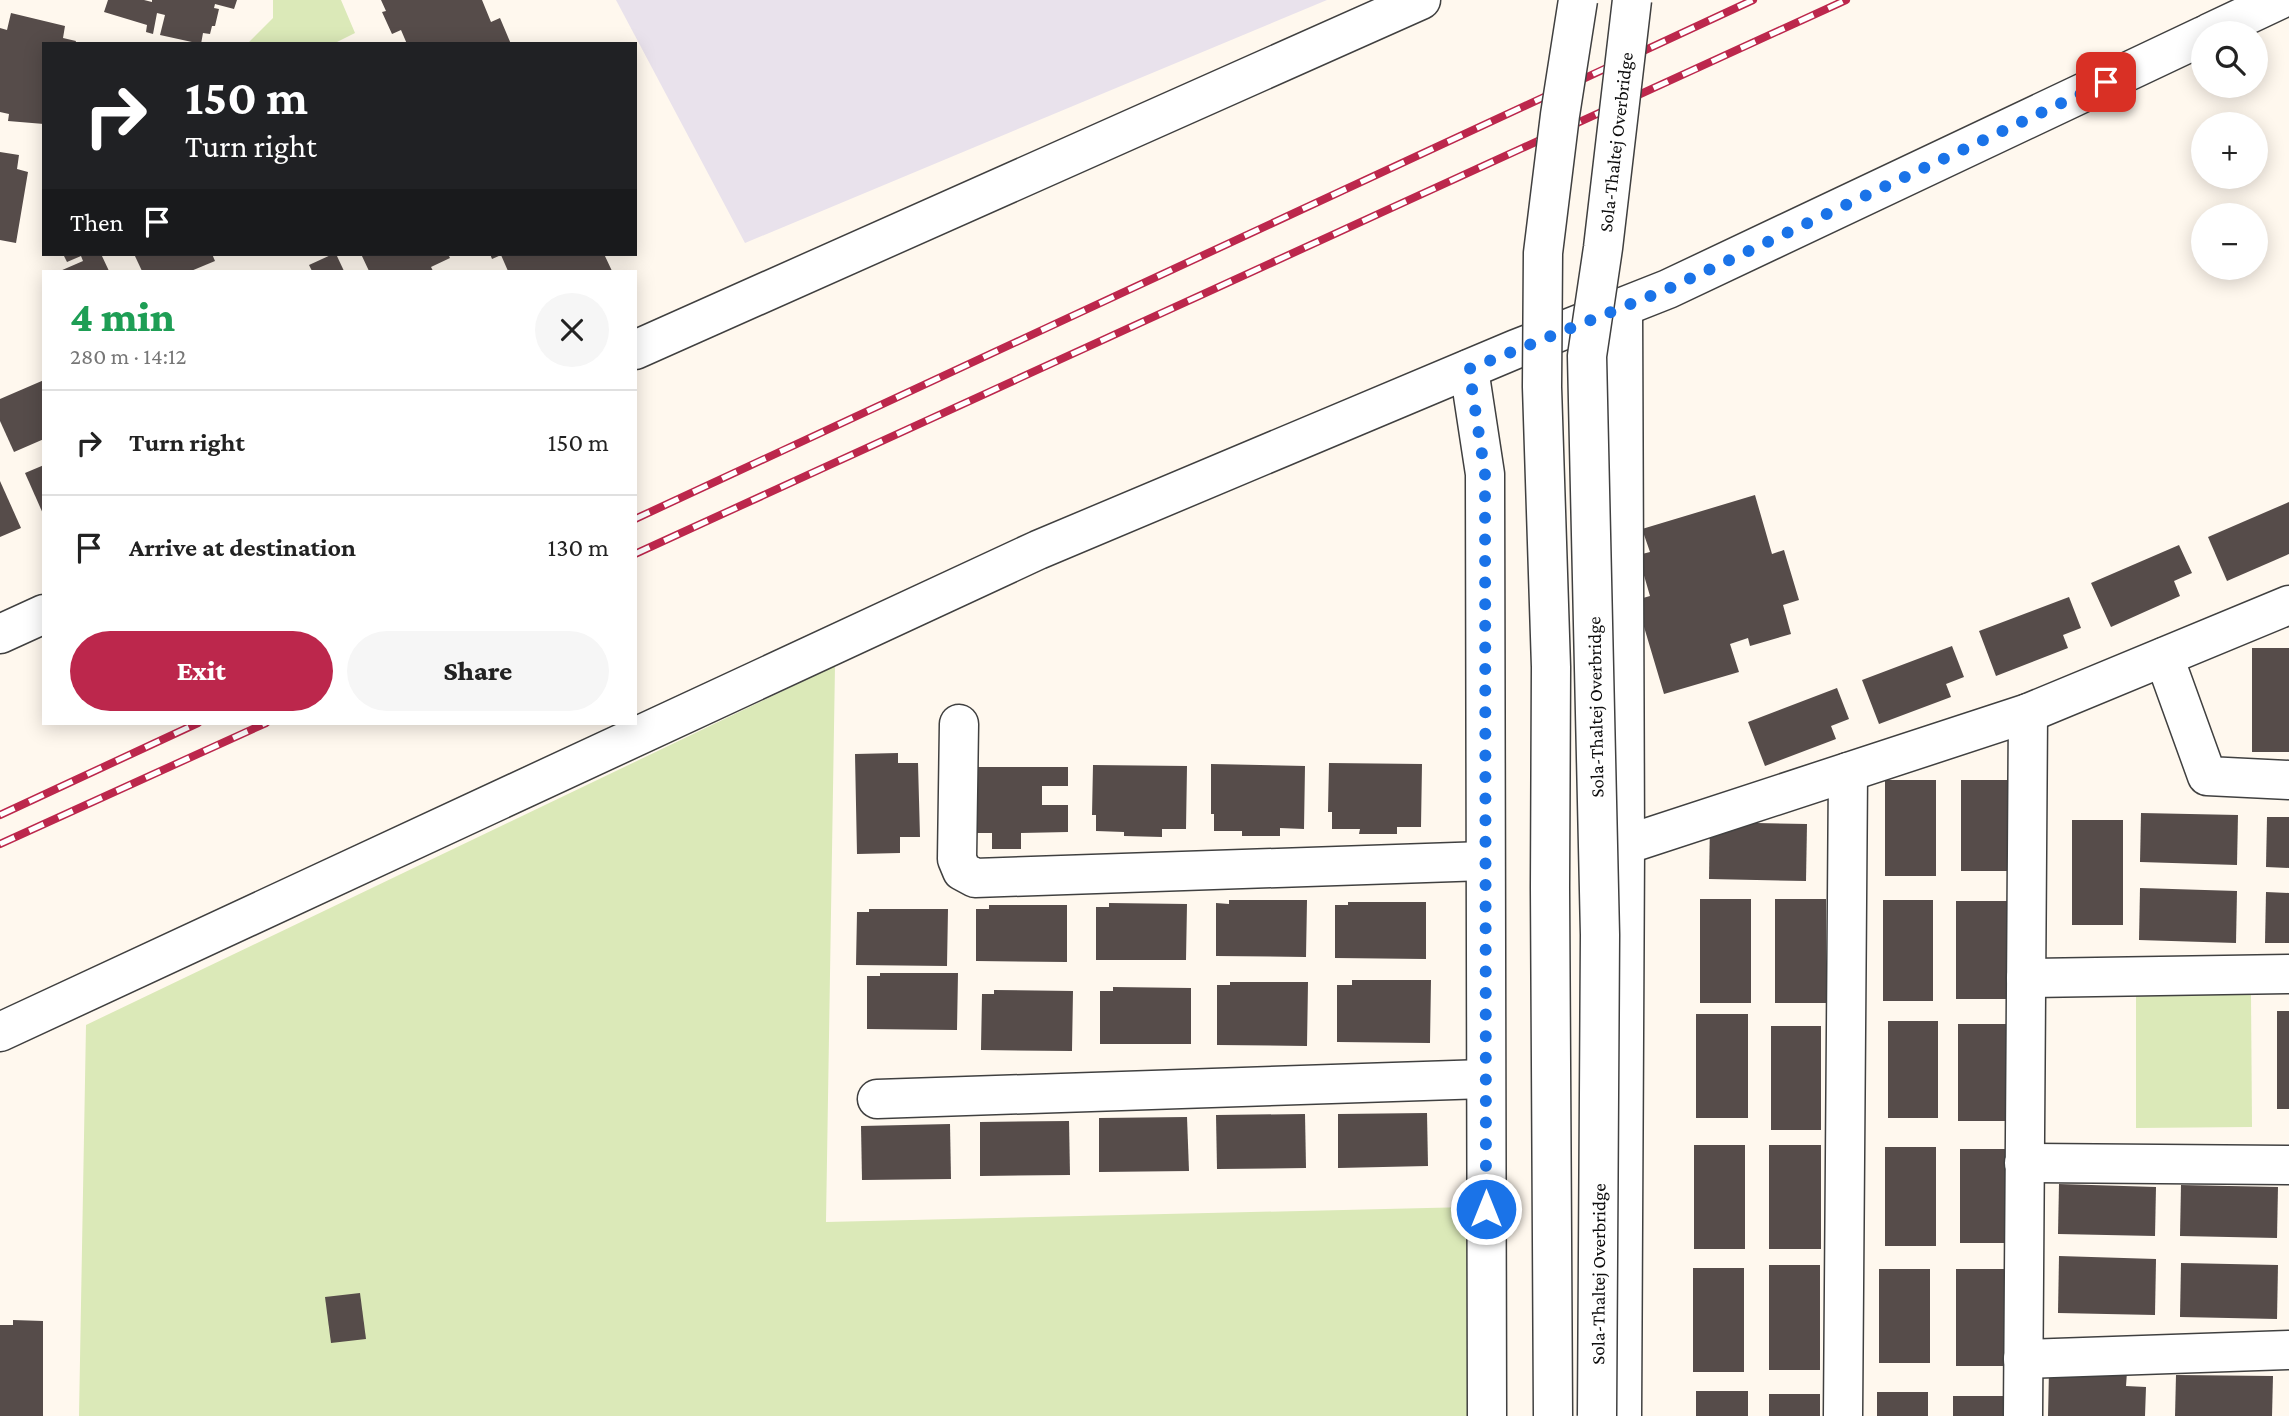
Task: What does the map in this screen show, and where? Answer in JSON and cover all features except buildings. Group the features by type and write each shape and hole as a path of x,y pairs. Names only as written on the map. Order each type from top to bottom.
{"street":[{"path":"637,349 1421,0"},
{"path":"1553,1416 1551,667 1542,387 1543,253 1578,0"},
{"name":"Sola-Thaltej Overbridge","path":"1597,1416 1600,935 1587,356 1603,248 1632,0"},
{"path":"2234,21 2279,0"},
{"path":"0,1032 1038,550 1469,369 1668,289 2191,42"},
{"path":"1622,1416 1625,845 1623,307"},
{"path":"1469,369 1485,474 1487,1416"},
{"path":"1625,845 2028,713 2289,605"},
{"path":"0,634 42,615"},
{"path":"2164,657 2207,776 2289,780"},
{"path":"2023,1416 2028,713"},
{"path":"959,724 957,859 962,871 975,878 1485,861"},
{"path":"1843,1416 1848,772"},
{"path":"2026,978 2289,974"},
{"path":"877,1099 1485,1079"},
{"path":"2024,1163 2289,1165"},
{"path":"2023,1359 2289,1350"}],"shaded area":[{"path":"616,0 1327,0 745,243"}],"green space":[{"path":"273,0 341,0 355,33 337,42 249,42 273,18"},
{"path":"835,666 826,1222 1469,1207 1469,1416 79,1416 86,1025"},
{"path":"2136,995 2251,995 2252,1127 2136,1128"}],"railway":[{"path":"637,518 1753,0"},
{"path":"637,553 1846,0"},
{"path":"0,815 194,725"},
{"path":"0,844 262,725"}],"route":[{"path":"1486,1209 1485,474 1469,369 1668,289 2106,82"}]}
